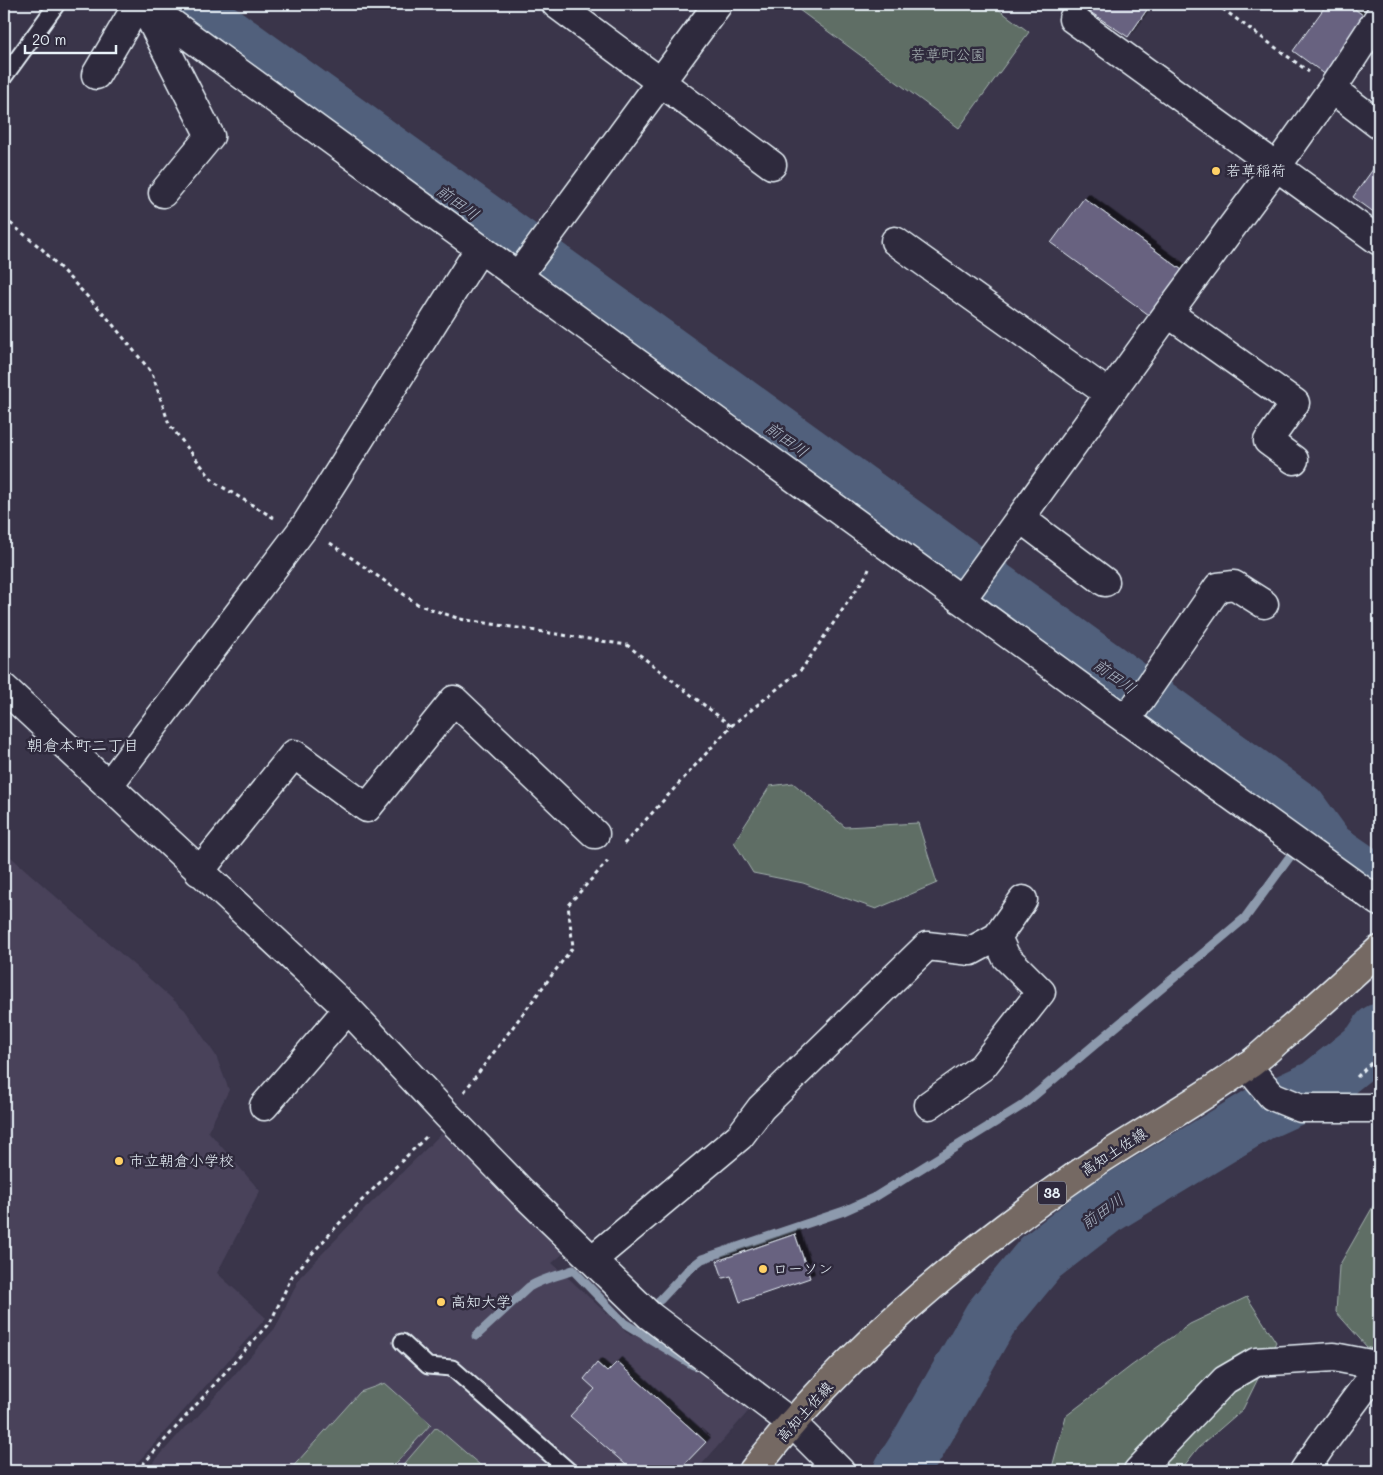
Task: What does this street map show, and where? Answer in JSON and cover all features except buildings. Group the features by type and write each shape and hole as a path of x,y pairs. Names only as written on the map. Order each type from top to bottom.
{"main road":[{"name":"高知土佐線","path":"753,1471 812,1402 897,1316 1010,1223 1082,1172 1247,1066 1302,1020 1379,950"}],"street":[{"path":"96,74 142,4"},
{"path":"142,4 210,136 163,193"},
{"path":"142,4 480,248 522,270 880,540 966,593 1379,902"},
{"path":"556,4 772,165"},
{"path":"522,270 718,4"},
{"path":"966,593 1332,89 1379,17 1362,4"},
{"path":"1073,19 1379,241"},
{"path":"1332,89 1379,124"},
{"path":"895,241 1109,394"},
{"path":"108,786 310,517 480,248"},
{"path":"1168,313 1295,403 1268,441 1294,460"},
{"path":"1020,518 1105,582"},
{"path":"1130,715 1218,587 1234,585 1264,604"},
{"path":"4,688 348,1009 447,1115 592,1260 649,1314 793,1424 840,1471"},
{"path":"199,872 294,754 367,808 454,700 595,834"},
{"path":"592,1260 740,1136 761,1108 927,946 971,951 997,937 1023,900"},
{"path":"929,1105 982,1067 1041,992 1006,957 997,937"},
{"path":"264,1106 348,1009"},
{"path":"1247,1066 1272,1096 1302,1108 1379,1108"},
{"path":"1138,1471 1225,1380 1256,1362 1334,1357 1370,1364 1370,1380 1304,1471"}],"lane":[{"path":"4,77 57,4"},
{"path":"402,1342 428,1366 452,1368 569,1471"}],"path":[{"path":"1216,4 1332,89"},
{"path":"4,218 42,249 104,315 152,373 169,424 214,482 273,517 296,536"},
{"path":"731,726 802,669 867,574 880,540"},
{"path":"137,1471 272,1321 292,1276 345,1217 447,1115"}],"shaded area":[{"name":"市立朝倉小学校","path":"4,851 185,1010 216,1056 229,1090 208,1131 260,1191 217,1273 266,1318 130,1471 4,1471"},
{"name":"高知大学","path":"441,1134 455,1136 565,1252 552,1263 631,1336 637,1334 689,1367 717,1375 753,1406 696,1471 146,1471 185,1427 192,1423 276,1327 300,1277"}],"green space":[{"name":"若草町公園","path":"791,4 991,4 1029,32 959,128"},
{"path":"793,783 845,827 918,823 937,883 876,909 803,883 753,873 734,842 770,786"},
{"path":"1379,1196 1379,1351 1367,1347 1336,1312 1339,1266"},
{"path":"1247,1297 1276,1342 1243,1409 1198,1448 1180,1471 1051,1471 1066,1416 1190,1324"},
{"path":"385,1383 431,1424 389,1471 289,1471 360,1392"},
{"path":"436,1427 487,1471 398,1471"}],"waterway":[{"name":"前田川","path":"184,4 1299,809 1328,849 1379,884"},
{"path":"660,1300 689,1269 702,1259 844,1211 875,1197 1023,1105 1245,918 1291,855"},
{"name":"前田川","path":"901,1471 990,1319 1041,1257 1104,1208 1259,1114 1318,1087 1369,1046 1379,1031"},
{"path":"476,1336 529,1287 545,1279 573,1270 624,1323 693,1365 698,1366"}],"place":[{"name":"若草稲荷","path":"1216,171"},
{"name":"市立朝倉小学校","path":"119,1161"},
{"name":"ローソン","path":"763,1269"},
{"name":"高知大学","path":"441,1302"}],"district":[{"name":"朝倉本町二丁目","path":"83,745"}]}
